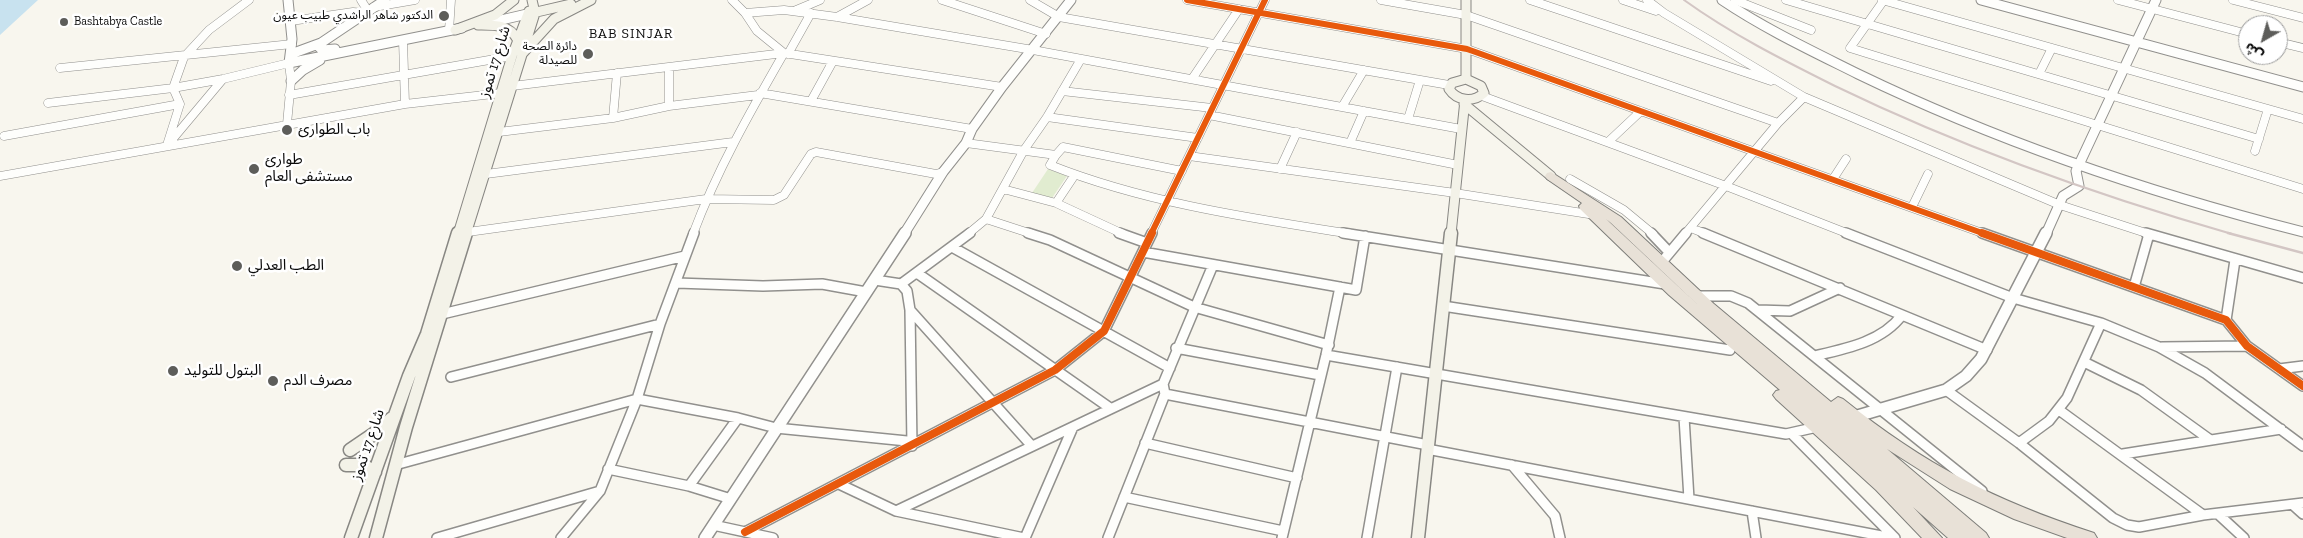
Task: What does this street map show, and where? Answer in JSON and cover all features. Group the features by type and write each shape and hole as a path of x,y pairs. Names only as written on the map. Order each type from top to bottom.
{"highway":[{"path":"1551,176 1851,435 1980,538"},
{"path":"1551,176 1606,212 1665,258 1695,319 1817,427 1851,435 1927,470 1984,500 2022,516 2088,538"},
{"path":"1682,290 1731,314 1854,417 1851,435 1894,497 1933,538"},
{"path":"1851,435 1960,538"}],"main road":[{"path":"452,30 503,12 514,0"},
{"path":"531,9 568,0"},
{"path":"531,9 590,0"},
{"path":"517,55 554,19 590,0"},
{"path":"1466,0 1466,79"},
{"name":"شارع 17 تموز","path":"376,538 395,466 512,86 517,55 517,39 531,9"},
{"name":"شارع 17 تموز","path":"351,538 376,472 408,376 427,334 502,93 517,55 531,9"},
{"path":"478,25 509,28 515,33 517,39"},
{"path":"1464,102 1482,96 1484,93 1482,86 1466,79 1455,81 1449,85 1450,92 1551,176"},
{"path":"1418,538 1464,102"},
{"path":"350,450 375,433 395,415"},
{"path":"346,465 364,465 376,472"}],"street":[{"path":"167,145 180,104 174,88 184,57 209,30 249,0"},
{"path":"287,124 291,81 289,63 292,44 292,22 288,0"},
{"path":"361,0 369,11"},
{"path":"291,54 321,43 384,0"},
{"path":"292,22 369,11 415,0"},
{"path":"451,0 452,30"},
{"path":"732,0 745,13 756,31 786,53"},
{"path":"794,11 820,0"},
{"path":"838,17 868,0"},
{"path":"942,0 1046,34"},
{"path":"1030,0 1059,17 1449,85"},
{"path":"705,538 875,280 942,172 966,143 972,129 1002,87 1046,34 1071,0"},
{"path":"1187,0 1230,4 1238,9 1259,13 1467,49 2226,320 2247,346 2303,386"},
{"path":"745,532 1055,370 1104,331 1265,0"},
{"path":"1381,0 1466,14 1778,123"},
{"path":"1530,0 1788,86"},
{"path":"1623,0 1664,13"},
{"path":"1647,0 1664,13 1804,97 2060,205 2235,260 2303,278"},
{"path":"1722,0 1755,22 1892,92 1943,114 2079,165 2193,202 2303,232"},
{"path":"1735,0 1811,30"},
{"path":"1786,0 2259,139"},
{"path":"2303,119 1883,0 1850,48 2303,189"},
{"path":"1981,0 2038,12"},
{"path":"2002,0 2038,12 2303,87"},
{"path":"2118,0 2154,4 2238,31"},
{"path":"2233,0 2303,18"},
{"path":"1854,417 1946,390 1970,372 1987,350 2065,194 2079,186 2076,174 2079,165 2154,4"},
{"path":"48,103 174,88 223,79 289,63 478,25 531,9"},
{"path":"1192,79 1238,9"},
{"path":"745,13 794,11 838,17 1033,50 1462,129"},
{"path":"561,538 600,491 637,398 660,324 677,283 706,199 733,142 759,94 811,14"},
{"path":"403,40 405,104"},
{"path":"2138,40 2303,82"},
{"path":"321,43 320,48 326,50 363,44 378,45"},
{"path":"60,68 184,57 292,44"},
{"path":"2288,44 2303,48"},
{"path":"2039,74 2052,48"},
{"path":"512,86 786,53 1002,87"},
{"path":"291,81 308,66 335,54"},
{"path":"289,95 517,55"},
{"path":"901,284 952,247 986,219 1024,150 1047,117 1081,59"},
{"path":"811,101 833,60"},
{"path":"669,67 669,106"},
{"path":"1342,107 1364,70"},
{"path":"613,118 617,73"},
{"path":"167,145 223,79"},
{"path":"1408,119 1420,80"},
{"path":"1062,91 1211,112 1296,132 1458,165"},
{"path":"0,176 405,104 502,93"},
{"path":"498,132 613,118 669,106 759,94 811,101 972,129"},
{"path":"1482,96 1726,186 2013,298 2100,323 2159,347 2205,373 2303,446"},
{"path":"1570,179 1610,198 1633,214 1650,229 1665,258 1756,152 1778,123 1804,97"},
{"path":"4,136 180,104"},
{"path":"2255,151 2268,110"},
{"path":"1350,143 1364,111"},
{"path":"1608,142 1641,111"},
{"path":"1047,117 1198,138"},
{"path":"1280,169 1296,132"},
{"path":"486,174 733,142"},
{"path":"966,143 1056,156"},
{"path":"1182,171 1063,147 1050,165 1093,182 1269,221 1682,290 1731,296 1757,310 1982,491"},
{"path":"468,232 706,199 778,199 784,195 811,154 816,152 936,174 942,172"},
{"path":"1189,156 1455,193 1595,215"},
{"path":"1833,179 1846,159"},
{"path":"1912,207 1928,174"},
{"path":"1056,203 1074,176"},
{"path":"1003,189 1056,203 1106,228 1147,243"},
{"path":"986,219 1050,240 1194,307 1328,350 1397,367 1684,418 1786,434 1817,427"},
{"path":"1690,228 1987,350"},
{"path":"2134,287 2149,234"},
{"path":"1142,252 1356,290 1366,236"},
{"path":"952,247 1170,368"},
{"path":"442,314 686,256"},
{"path":"2226,320 2235,260"},
{"path":"1108,538 1145,443 1176,348 1213,265"},
{"path":"917,273 1110,408"},
{"path":"875,280 901,284 907,291 910,310 912,446"},
{"path":"677,283 763,286 822,284 866,292"},
{"path":"1124,497 1282,535 1320,375 1328,350 1340,287"},
{"path":"1757,310 1790,311 1840,288"},
{"path":"1443,306 1730,350"},
{"path":"910,310 1031,445"},
{"path":"1814,356 1844,349 1874,338 1898,323 1902,314"},
{"path":"2019,443 2040,429 2067,398 2100,323"},
{"path":"451,377 660,324"},
{"path":"2159,347 2247,346"},
{"path":"1176,348 1320,375"},
{"path":"2084,362 2141,390 2209,439"},
{"path":"2279,369 2303,366"},
{"path":"1367,538 1397,367"},
{"path":"896,510 1110,408 1164,389 1309,423 1384,436 1512,466 1893,538"},
{"path":"1946,390 2019,443 2113,518 2126,525 2139,527 2203,514 2218,514 2298,504 2303,514"},
{"path":"395,466 637,398 738,418 776,428 907,441 912,446"},
{"path":"2058,410 2123,454 2203,514"},
{"path":"689,486 738,418"},
{"path":"1684,418 1689,499"},
{"path":"839,484 880,505 896,510 1024,538 1073,427"},
{"path":"2123,454 2281,429"},
{"path":"1791,433 1893,538"},
{"path":"1145,443 1297,478"},
{"path":"1512,466 1555,516 1562,538"},
{"path":"608,469 689,486 732,498"},
{"path":"437,538 600,491"},
{"path":"1752,511 1756,538"},
{"path":"2218,514 2244,538"},
{"path":"713,525 773,538"}],"green space":[{"path":"1048,169 1067,176 1052,198 1032,193"}],"water":[{"path":"0,0 38,0 0,35"}],"railway":[{"path":"1684,0 1720,24 1777,56 1883,109 1932,130 2030,169 2232,234"},
{"path":"2228,233 2303,253"}],"cycle path":[{"path":"1187,0 1467,49 2226,320 2247,346 2303,386"},
{"path":"745,532 1055,370 1104,331 1265,0"}],"place":[{"name":"الدكتور شاهر الراشدي طبيب عيون","path":"444,16"},
{"name":"Bashtabya Castle","path":"64,22"},
{"name":"دائرة الصحة للصيدلة","path":"588,54"},
{"name":"باب الطوارئ","path":"287,130"},
{"name":"طوارئ مستشفى العام","path":"254,169"},
{"name":"الطب العدلي","path":"237,266"},
{"name":"البتول للتوليد","path":"173,371"},
{"name":"مصرف الدم","path":"273,381"}],"district":[{"name":"BAB SINJAR","path":"631,34"}]}
